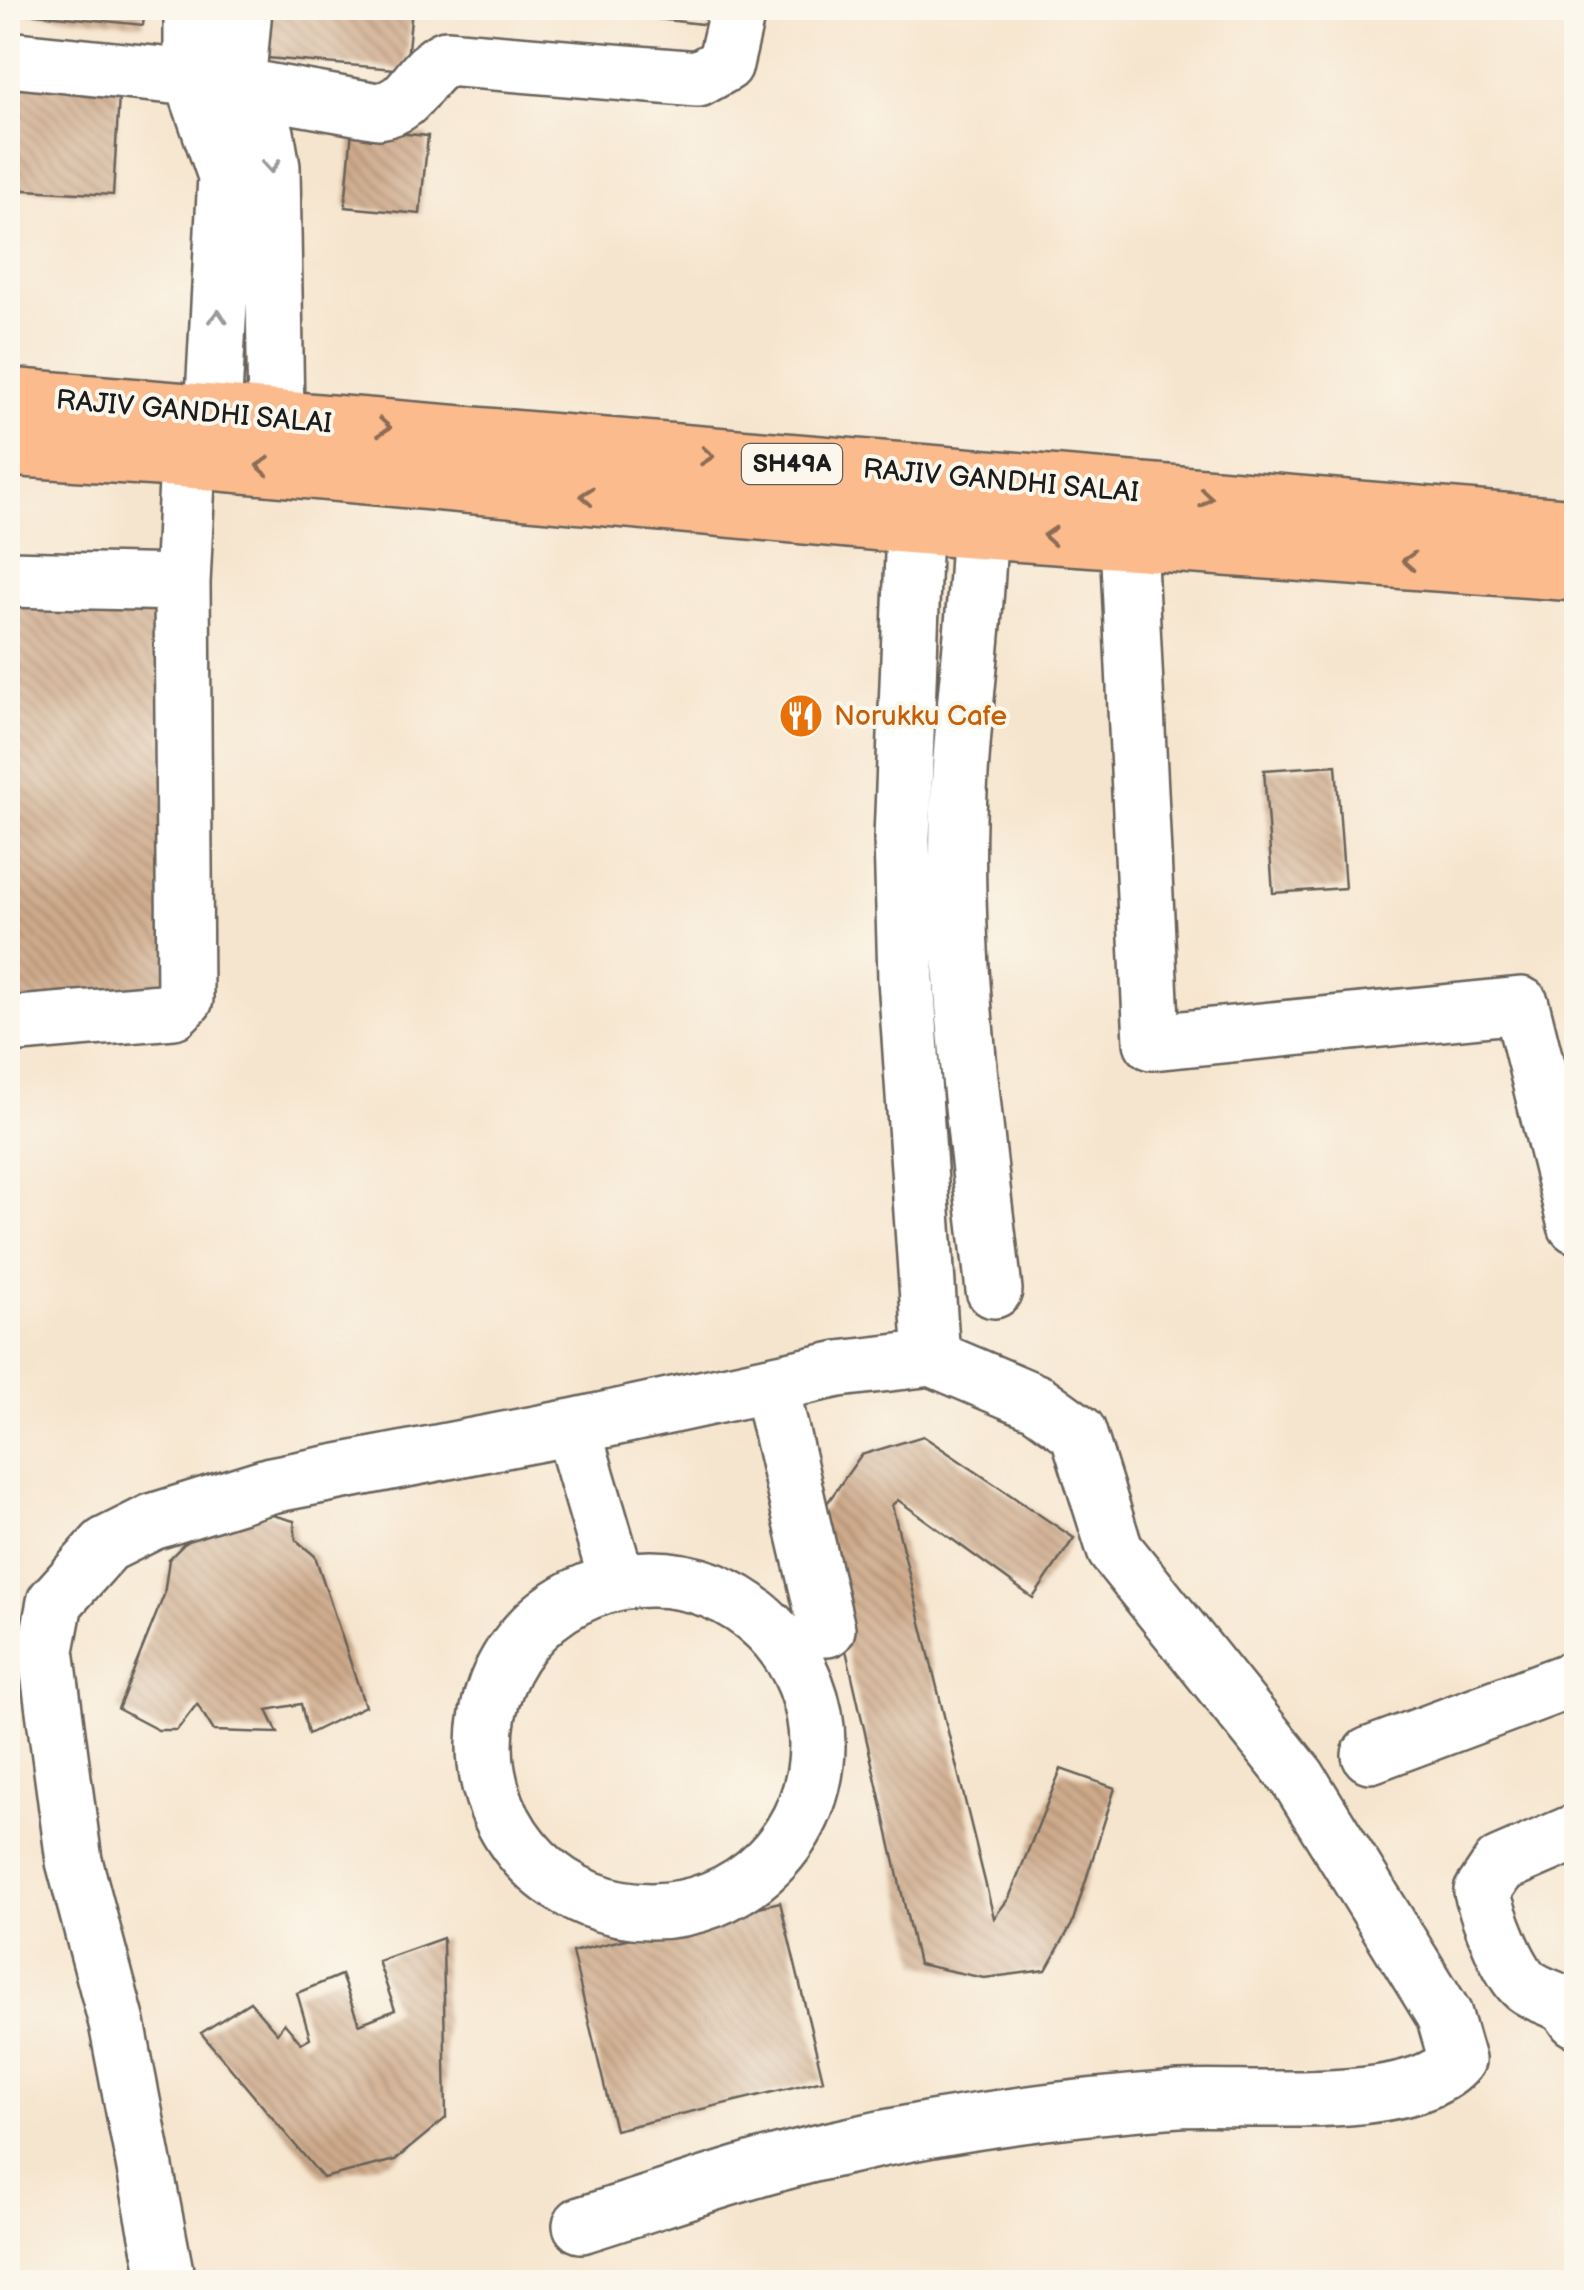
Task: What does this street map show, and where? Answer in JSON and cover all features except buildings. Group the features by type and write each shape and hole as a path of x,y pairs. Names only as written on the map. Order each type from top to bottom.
{"main road":[{"name":"RAJIV GANDHI SALAI","path":"8,396 201,437 915,500 1500,545 1576,572"},
{"name":"RAJIV GANDHI SALAI","path":"8,448 201,437 276,418 915,500"},
{"name":"RAJIV GANDHI SALAI","path":"980,505 1128,541 1500,545 1576,527"}],"street":[{"path":"8,1025 174,1011 186,1000 182,583 201,437 226,176 215,82 192,8"},
{"path":"215,82 244,8"},
{"path":"8,59 215,82 378,112 404,103 426,72 446,58 698,79 725,64 738,8"},
{"path":"215,82 270,150 276,418"},
{"path":"915,500 902,839 906,979 932,1358"},
{"path":"980,505 962,711 958,937 994,1290"},
{"path":"1128,541 1152,1042 1522,1004 1576,1226"},
{"path":"8,579 182,583"},
{"path":"167,2282 117,2023 74,1861 46,1650 54,1602 106,1545 152,1522 272,1485 572,1427 839,1368 932,1358 1038,1403 1078,1432 1114,1550 1298,1778 1444,2015 1457,2060 1433,2080 1356,2096 1180,2099 1038,2114 834,2149 581,2224"},
{"path":"770,1384 827,1629"},
{"path":"572,1427 617,1580"},
{"path":"617,1580 688,1581 751,1609 797,1662 818,1729 810,1798 776,1860 719,1900 651,1914 582,1899 526,1857 492,1796 484,1726 507,1660 554,1608 617,1580"},
{"path":"1370,1754 1576,1678"},
{"path":"1576,1832 1500,1865 1482,1892 1489,1918 1523,1984 1559,1999 1576,2019"}],"place":[{"name":"Norukku Cafe","path":"801,716"}]}
